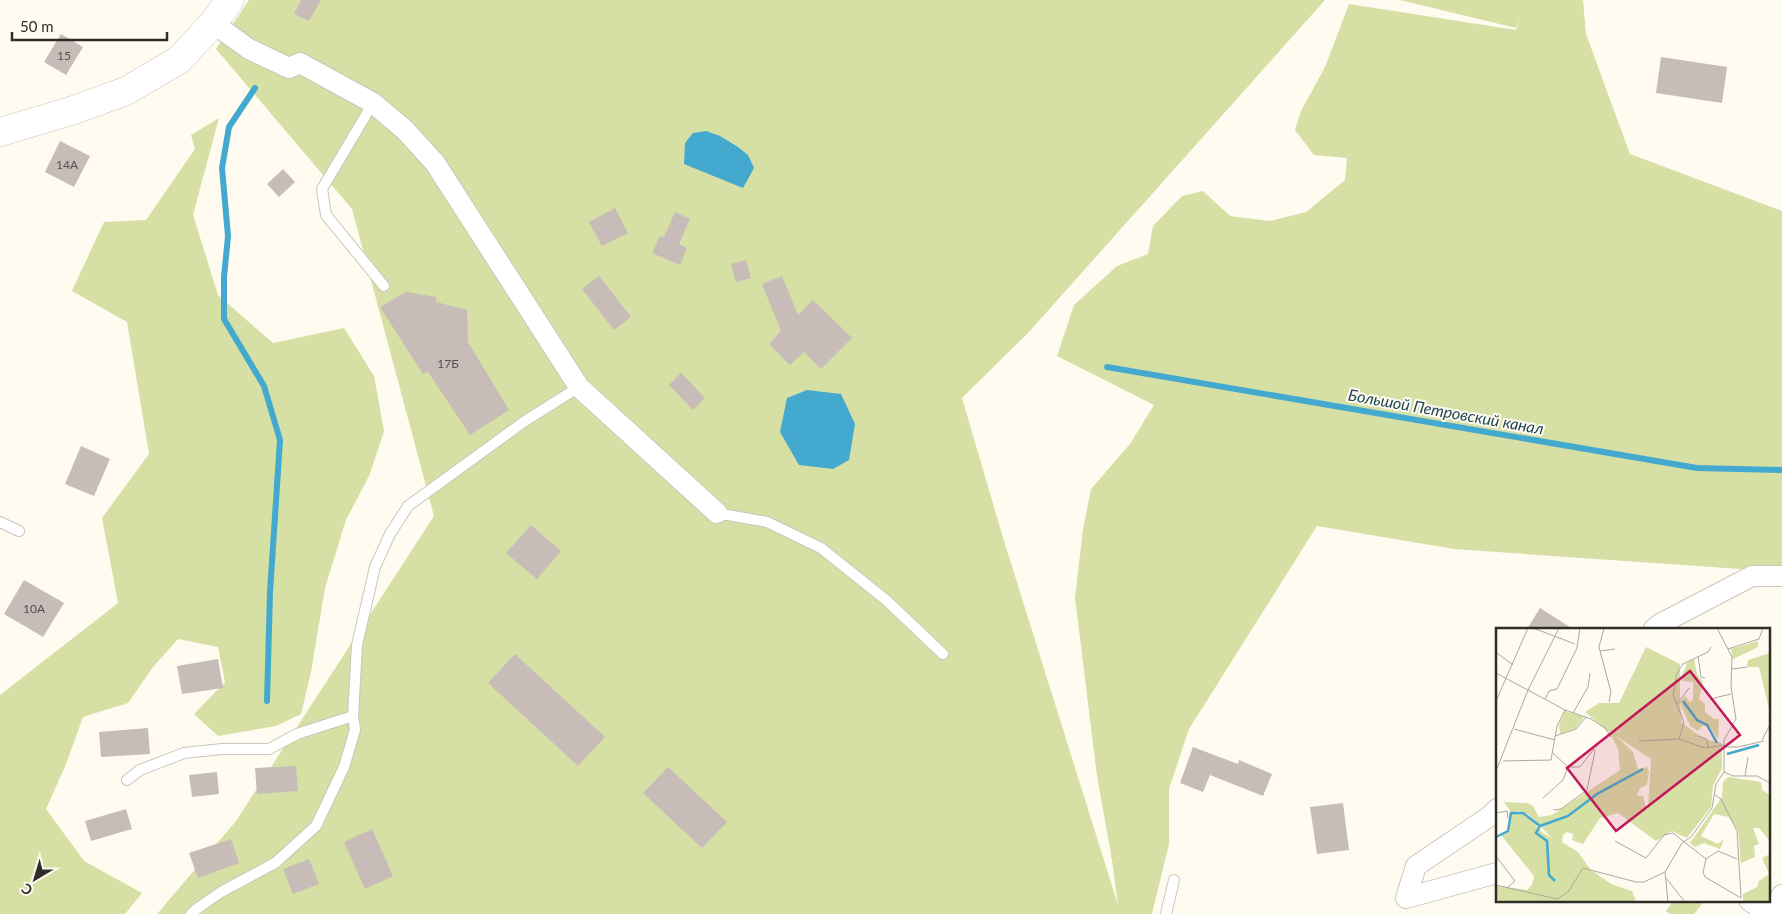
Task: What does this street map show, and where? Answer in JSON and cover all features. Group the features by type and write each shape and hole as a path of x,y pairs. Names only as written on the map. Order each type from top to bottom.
{"street":[{"path":"0,132 71,111 126,91 179,60 222,7 249,49 289,68 300,63 373,103 405,130 435,163 579,387 718,513"},
{"path":"1655,628 1752,576 1782,576"},
{"path":"1496,810 1416,866 1406,898 1496,873"},
{"path":"1752,902 1768,914 1782,894"}],"lane":[{"path":"373,103 322,189 326,215 384,286"},
{"path":"191,914 222,892 275,863 316,826 344,766 355,730 353,716 357,645 375,567 390,534 408,506 524,421 579,387"},
{"path":"718,513 767,522 820,548 886,600 943,654"},
{"path":"0,522 19,531"},
{"path":"127,780 140,770 184,753 222,749 269,749 297,734 353,716"},
{"path":"1166,914 1174,880"}],"green space":[{"path":"249,0 1325,0 1028,333 962,398 1004,541 1118,905 1097,776 1075,598 1083,529 1091,489 1130,444 1154,405 1057,356 1074,305 1117,266 1148,254 1153,226 1182,196 1203,191 1230,216 1270,221 1306,212 1345,180 1347,158 1314,155 1295,130 1301,111 1325,67 1349,4 1516,30 1520,14 1516,28 1400,0 1583,0 1586,34 1630,154 1782,211 1782,572 1454,549 1317,526 1189,729 1169,789 1169,844 1152,914 157,914 236,821 434,516 352,209 216,49"},
{"path":"219,118 193,215 218,295 273,343 344,328 374,376 384,431 369,476 346,520 325,588 311,672 301,714 276,726 218,736 194,714 225,682 218,647 178,639 153,667 128,703 83,717 66,764 46,809 84,861 142,893 125,914 0,914 0,695 118,603 102,518 149,454 127,322 72,291 104,222 146,220 195,149 191,135"},
{"path":"1673,902 1703,902 1694,914 1670,914 1666,911"}],"water":[{"path":"706,131 720,136 748,155 754,168 743,188 684,164 685,143 693,133"},
{"path":"807,390 841,394 855,424 849,460 833,469 799,465 780,432 787,398"}],"building":[{"path":"301,0 321,0 309,21 294,14"},
{"path":"61,34 83,47 66,75 44,62"},
{"path":"1661,57 1727,67 1722,103 1656,93"},
{"path":"60,141 90,156 74,187 45,172"},
{"path":"283,169 295,182 279,197 267,184"},
{"path":"615,208 628,233 602,246 589,222"},
{"path":"675,212 690,219 679,244 687,248 680,265 652,253 660,236 664,237"},
{"path":"746,260 751,278 736,282 731,264"},
{"path":"599,276 631,317 614,330 582,289"},
{"path":"782,276 798,315 813,300 852,338 821,369 804,352 790,365 769,344 781,331 762,284"},
{"path":"406,292 436,297 436,302 467,310 468,342 509,410 470,435 428,372 423,374 380,307"},
{"path":"681,373 705,398 693,410 669,385"},
{"path":"81,446 110,459 94,496 65,484"},
{"path":"531,525 561,551 537,579 506,553"},
{"path":"24,580 64,603 43,637 4,614"},
{"path":"1540,608 1571,628 1528,628"},
{"path":"515,654 605,737 578,766 488,683"},
{"path":"218,659 223,688 182,694 177,666"},
{"path":"148,728 150,754 101,757 99,732"},
{"path":"1193,747 1238,764 1239,760 1272,774 1263,796 1210,775 1203,792 1180,783"},
{"path":"296,766 298,791 257,794 255,768"},
{"path":"668,767 727,822 702,848 643,793"},
{"path":"217,772 219,794 192,797 189,775"},
{"path":"1343,803 1349,850 1317,854 1310,807"},
{"path":"126,809 132,829 91,841 85,821"},
{"path":"372,829 393,876 365,889 344,842"},
{"path":"231,839 239,863 198,878 189,853"},
{"path":"309,859 319,884 293,894 283,869"}],"waterway":[{"path":"255,88 229,127 222,168 228,236 224,277 224,319 264,386 280,440 270,592 267,701"},
{"name":"Большой Петровский канал","path":"1107,367 1697,468 1782,470"}]}
